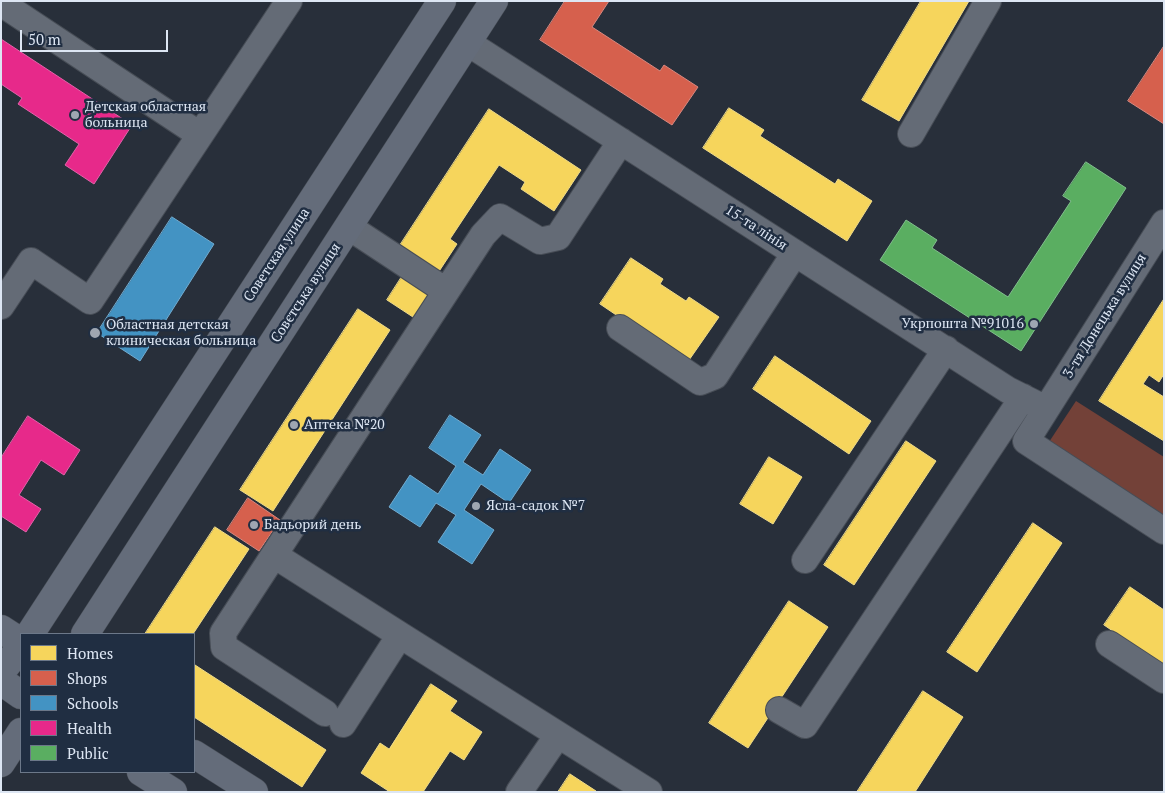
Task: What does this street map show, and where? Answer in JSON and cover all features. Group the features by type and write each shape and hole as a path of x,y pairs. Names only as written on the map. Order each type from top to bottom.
{"main road":[{"name":"Советская улица","path":"31,633 442,1"},
{"name":"Совєтська вулиця","path":"86,633 494,1"},
{"path":"1,629 20,641"},
{"path":"1,672 20,648"},
{"path":"1,681 20,694"},
{"path":"1,763 20,734"},
{"path":"195,755 254,792"},
{"path":"143,773 173,792"}],"street":[{"path":"1,306 31,262 90,301 289,1"},
{"path":"910,134 988,1"},
{"path":"1,3 200,135"},
{"name":"15-та лінія","path":"468,43 946,349 1023,397 1046,409"},
{"path":"400,635 334,718 224,647 223,633 483,235 500,216 540,241 558,237 621,141"},
{"name":"3-тя Донецька вулиця","path":"1164,223 1026,441 1164,531"},
{"path":"349,227 446,292"},
{"path":"620,328 700,382 715,376 795,253"},
{"path":"805,560 946,349"},
{"path":"779,710 805,725 1023,397"},
{"path":"274,555 650,792"},
{"path":"1109,644 1164,680"},
{"path":"519,792 558,735"}],"shaded area":[{"path":"1076,401 1164,457 1164,516 1049,442"}],"building: Homes":[{"path":"921,1 969,1 899,121 862,100"},
{"path":"729,108 764,130 760,136 835,184 838,179 872,201 847,241 703,148"},
{"path":"489,109 581,170 554,211 521,189 525,182 499,165 450,239 457,244 434,279 395,253"},
{"path":"631,258 663,279 660,284 686,301 689,297 719,317 687,363 600,304"},
{"path":"403,275 432,294 416,319 387,300"},
{"path":"1164,299 1164,374 1159,382 1149,375 1143,384 1164,397 1164,441 1099,401"},
{"path":"358,309 390,330 273,511 240,490"},
{"path":"775,356 871,421 849,454 753,389"},
{"path":"906,441 936,461 854,585 824,565"},
{"path":"769,457 802,477 773,524 740,504"},
{"path":"1033,523 1062,543 977,672 947,652"},
{"path":"215,527 249,549 194,633 146,633"},
{"path":"1130,587 1164,610 1164,666 1104,625"},
{"path":"789,601 828,627 748,748 709,723"},
{"path":"195,665 326,750 302,787 195,718"},
{"path":"431,684 457,701 450,711 482,732 464,760 450,751 423,792 390,792 361,773 380,743 389,749"},
{"path":"923,691 963,717 915,792 857,792"},
{"path":"570,774 596,791 558,792"}],"building: Shops":[{"path":"565,1 609,1 592,27 660,71 664,65 698,87 672,125 540,40"},
{"path":"1164,46 1164,124 1128,101"},
{"name":"Бадьорий день","path":"248,498 280,520 259,551 227,530"}],"building: Schools":[{"path":"172,217 214,244 140,361 97,333"},
{"path":"450,415 481,435 463,462 483,475 500,449 531,470 509,503 481,484 464,510 494,530 472,564 438,542 456,515 436,503 420,527 389,507 410,475 438,494 456,466 429,448"}],"building: Health":[{"name":"Детская областная больница","path":"1,39 132,125 94,184 65,165 79,144 18,104 22,98 1,84"},
{"path":"28,416 80,450 64,475 41,460 19,495 41,509 26,532 1,516 1,458"}],"building: Public":[{"path":"1086,162 1126,188 1021,351 880,260 906,220 937,240 932,248 1008,297 1071,201 1063,196"}],"place":[{"name":"Детская областная больница","path":"75,115"},
{"name":"Укрпошта №91016","path":"1034,324"},
{"name":"Областная детская клиническая больница","path":"95,333"},
{"name":"Аптека №20","path":"294,425"},
{"name":"Ясла-садок №7","path":"476,506"},
{"name":"Бадьорий день","path":"254,525"}]}
